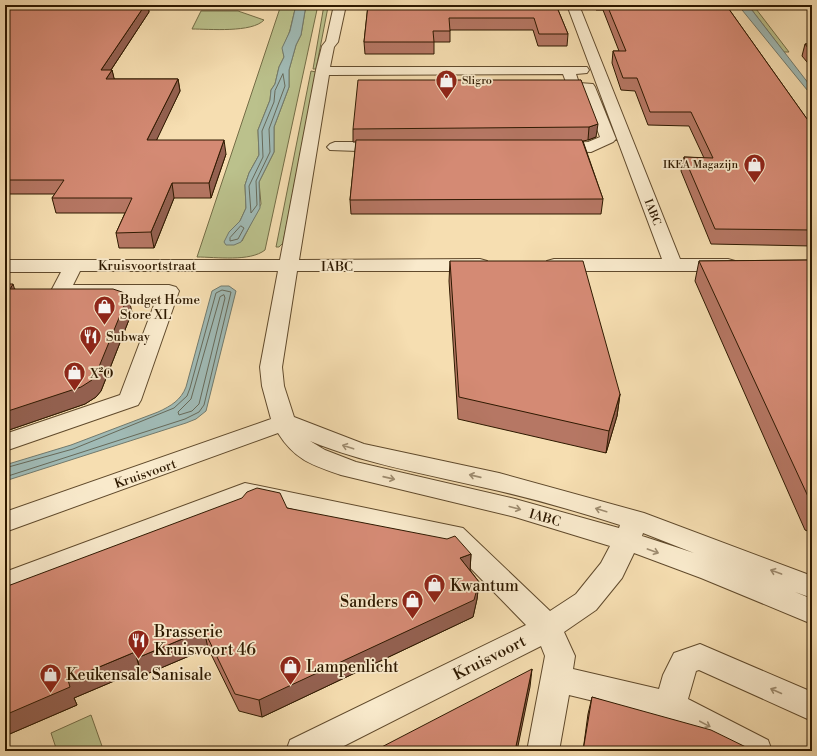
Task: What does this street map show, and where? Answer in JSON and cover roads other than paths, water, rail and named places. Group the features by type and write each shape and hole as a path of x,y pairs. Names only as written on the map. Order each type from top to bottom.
{"street":[{"name":"IABC","path":"331,5 326,42 328,46 324,71 272,358 270,378 275,400 285,422 299,445 331,462 369,474 531,512 631,531 812,587"},
{"name":"IABC","path":"328,46 332,42 340,5"},
{"name":"IABC","path":"573,5 673,265"},
{"path":"543,147 591,146 608,138 588,87 574,87 568,70"},
{"path":"324,71 598,70"},
{"path":"335,147 399,147"},
{"name":"IABC","path":"289,266 498,265"},
{"path":"538,265 742,265"},
{"name":"Kruisvoortstraat","path":"5,266 289,266"},
{"path":"5,443 130,400 169,291 62,291 73,266"},
{"name":"Kruisvoort","path":"5,522 285,422"},
{"path":"5,583 245,492 454,535 548,628 560,656 543,751"},
{"name":"IABC","path":"631,531 812,612"},
{"name":"Kruisvoort","path":"302,751 548,628 586,602 609,576 631,531"},
{"path":"671,706 678,676 685,662 700,657 812,706"},
{"path":"557,679 671,706 756,751"}],"water":[{"path":"296,5 306,5 301,35 296,45 289,70 289,87 274,127 274,152 259,182 260,208 241,242 234,245 226,245 224,242 229,232 240,221 246,208 245,185 249,173 259,155 258,130 270,100 271,90 275,84 279,67 284,57 282,48 290,31"},
{"path":"738,5 748,5 812,88 812,96"},
{"path":"221,286 229,286 236,291 206,411 196,419 186,423 5,481 5,465 71,445 158,412 175,402 184,392 186,387 212,291"}],"place":[{"name":"Sligro","path":"446,100"},
{"name":"IKEA Magazijn","path":"754,184"},
{"name":"Budget Home Store XL","path":"104,326"},
{"name":"Subway","path":"90,356"},
{"name":"X²O","path":"75,392"},
{"name":"Kwantum","path":"435,604"},
{"name":"Sanders","path":"413,620"},
{"name":"Brasserie Kruisvoort 46","path":"138,660"},
{"name":"Lampenlicht","path":"291,686"},
{"name":"Keukensale Sanisale","path":"51,694"}]}
